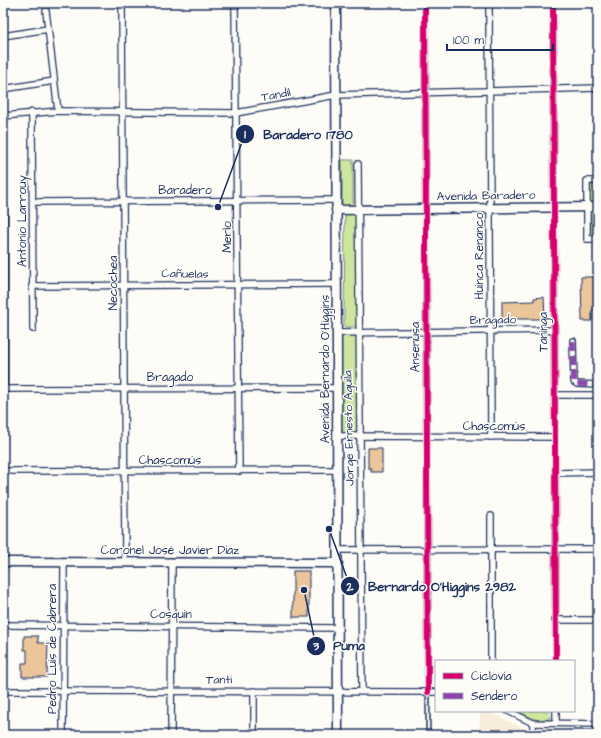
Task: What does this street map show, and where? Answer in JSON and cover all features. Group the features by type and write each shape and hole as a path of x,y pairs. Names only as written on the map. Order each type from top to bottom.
{"main road":[{"name":"Avenida Bernardo O'Higgins","path":"336,3 338,735"},
{"name":"Avenida Baradero","path":"336,210 598,207"},
{"name":"Coronel José Javier Díaz","path":"3,562 338,563"}],"street":[{"name":"Necochea","path":"122,3 125,562"},
{"name":"Merlo","path":"235,3 238,201 239,471"},
{"name":"Ansenusa","path":"425,3 428,692"},
{"name":"Huinca Renanco","path":"489,3 491,437"},
{"name":"Taninga","path":"553,3 556,660"},
{"path":"46,11 58,112"},
{"path":"3,36 48,28"},
{"path":"3,88 54,81"},
{"name":"Tandil","path":"4,116 32,112 236,113 336,96 598,88"},
{"name":"Antonio Larrouy","path":"32,112 32,330"},
{"path":"4,116 4,389"},
{"name":"Jorge Ernesto Aguila","path":"358,164 362,691"},
{"path":"598,181 587,181 588,239 598,239"},
{"name":"Baradero","path":"33,202 336,200"},
{"name":"Cañuelas","path":"32,286 124,284 337,284"},
{"name":"Bragado","path":"337,333 554,330"},
{"path":"573,341 574,382 577,384 598,385"},
{"name":"Bragado","path":"4,389 337,388"},
{"path":"555,395 598,394"},
{"name":"Chascomús","path":"337,436 555,437"},
{"name":"Chascomús","path":"3,471 337,470"},
{"path":"555,472 598,472"},
{"path":"491,516 491,660"},
{"path":"338,550 598,549"},
{"name":"Pedro Luis de Cabrera","path":"63,735 64,562"},
{"path":"171,735 170,692 172,562"},
{"path":"556,620 598,620"},
{"name":"Cosquín","path":"3,625 172,625 338,628"},
{"name":"Tanti","path":"3,691 435,692"},
{"path":"254,691 254,735"},
{"path":"510,712 533,723 598,724"},
{"path":"556,712 556,724"},
{"path":"533,723 533,735"}],"lane":[{"path":"428,692 428,730"}],"shaded area":[{"path":"480,712 489,712 523,728 523,735 480,735"}],"green space":[{"path":"342,160 353,160 353,206 342,206"},
{"path":"590,185 598,185 598,203 590,204"},
{"path":"591,210 598,210 598,235 591,235"},
{"path":"345,214 357,214 357,327 344,327"},
{"path":"341,335 357,335 357,434 341,434"},
{"path":"520,712 550,712 549,720 536,720"}],"building":[{"path":"581,277 598,277 598,310 592,310 592,321 582,321"},
{"path":"544,297 545,319 502,319 502,302 534,301 534,298"},
{"path":"368,448 382,448 382,472 371,472 371,468 368,468"},
{"path":"293,571 309,571 309,617 293,617"},
{"path":"24,636 38,636 38,643 48,643 47,677 22,677 22,663 27,663 27,650 24,650"}],"marked path":[{"path":"573,341 574,382 577,384 598,385"}],"cycle path":[{"path":"425,3 428,692"},
{"path":"553,3 556,660"}],"place":[{"name":"Baradero 1780","path":"218,207"},
{"name":"Bernardo O'Higgins 2982","path":"329,529"},
{"name":"Puma","path":"304,590"}]}
